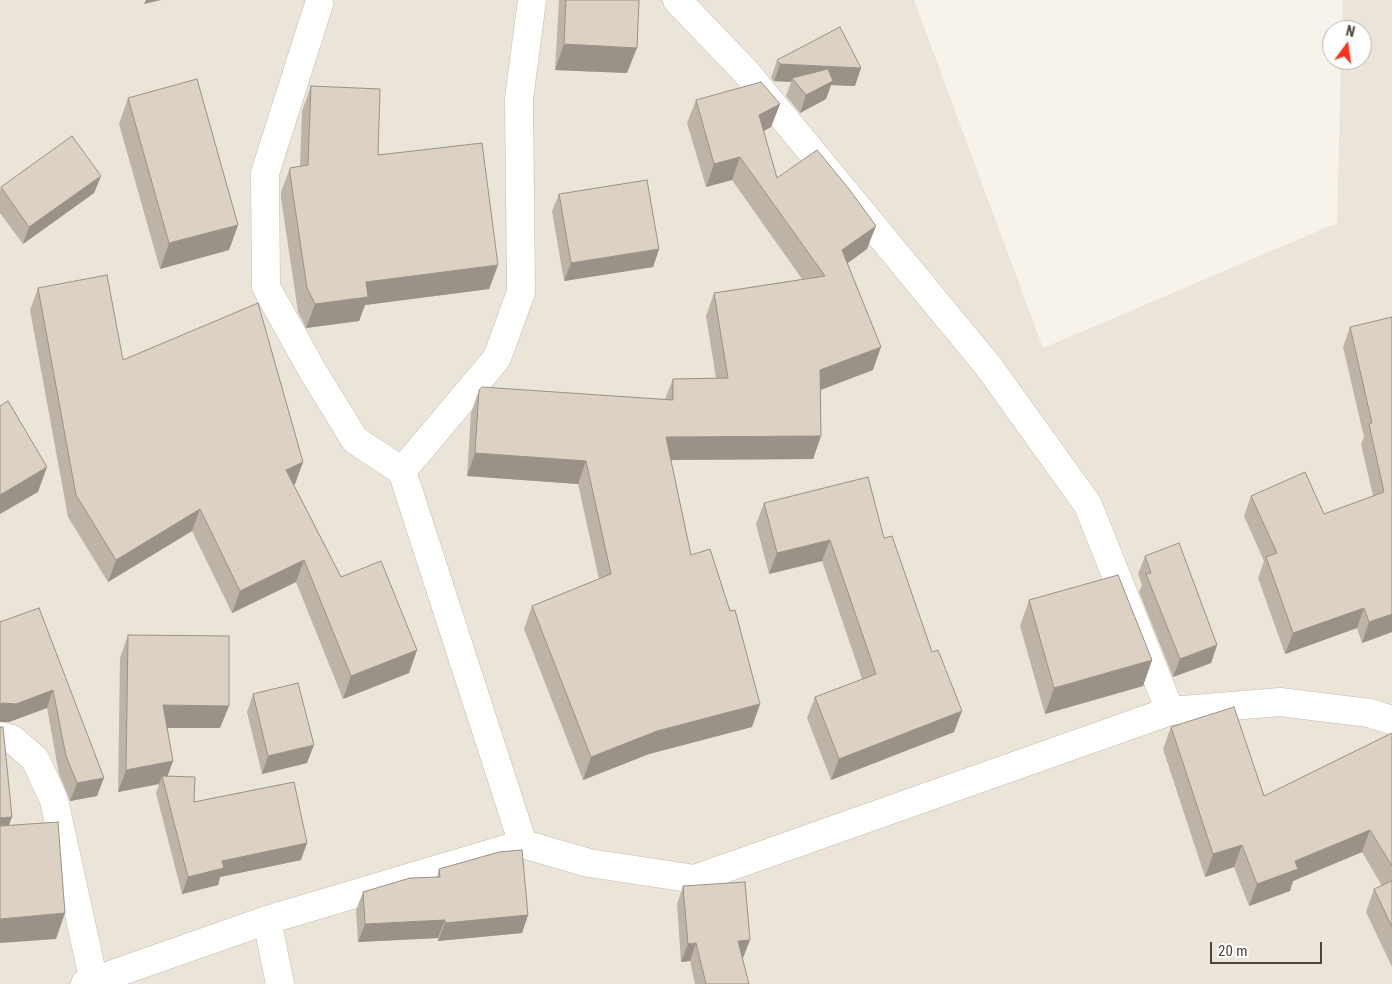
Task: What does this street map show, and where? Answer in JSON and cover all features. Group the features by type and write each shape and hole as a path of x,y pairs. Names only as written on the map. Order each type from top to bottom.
{"street":[{"path":"402,470 497,358 521,292 519,98 532,0"},
{"path":"677,0 745,71 989,367 1088,505 1170,711"},
{"path":"319,4 265,173 266,287 312,370 355,440 402,470 523,844"},
{"path":"0,736 12,739 35,759 54,800 90,983 267,920 523,844 589,863 695,879 1170,711 1280,702 1369,713 1392,720"},
{"path":"267,920 280,984"}],"shaded area":[{"path":"0,0 914,0 1043,348 1337,223 1341,70 1372,70 1372,20 1342,20 1343,0 1392,0 1392,984 0,984"}],"building":[{"path":"566,0 639,0 637,48 564,44"},
{"path":"840,27 861,68 780,64 777,60"},
{"path":"828,69 833,81 806,95 792,78"},
{"path":"197,79 238,225 169,243 128,98"},
{"path":"761,82 780,104 759,115 777,178 817,150 876,226 842,250 881,347 820,370 821,436 666,437 691,555 710,549 730,611 735,610 760,704 657,731 591,757 532,606 611,574 586,461 475,453 479,390 482,387 673,400 673,379 728,378 714,293 825,276 740,157 714,164 696,100"},
{"path":"311,86 380,89 378,155 482,143 498,265 366,282 368,297 315,304 307,288 290,174 290,168 308,165"},
{"path":"72,136 101,176 29,227 1,187"},
{"path":"647,180 659,249 571,263 559,194"},
{"path":"107,275 123,360 258,303 303,462 286,470 341,577 381,561 417,650 351,676 304,560 240,591 200,509 116,560 76,495 38,288"},
{"path":"1392,317 1392,614 1369,622 1364,608 1293,633 1266,557 1277,553 1251,496 1305,472 1324,514 1384,492 1369,424 1372,423 1350,327"},
{"path":"8,401 47,467 0,495 0,406"},
{"path":"868,477 884,538 892,536 932,652 938,650 962,711 839,759 815,697 876,674 830,540 777,553 764,503"},
{"path":"1179,543 1217,645 1180,659 1146,574 1151,573 1145,556"},
{"path":"1118,575 1152,660 1054,688 1029,600"},
{"path":"39,608 104,778 77,783 66,756 53,690 16,704 0,704 0,622"},
{"path":"128,635 229,636 229,706 163,705 173,761 126,770"},
{"path":"298,683 314,745 268,756 253,694"},
{"path":"1234,707 1264,796 1392,733 1392,866 1370,830 1295,861 1298,869 1257,884 1242,845 1213,854 1171,727"},
{"path":"0,727 3,727 12,817 0,818"},
{"path":"162,776 195,777 194,802 294,782 307,843 222,861 224,868 188,877"},
{"path":"58,822 65,913 0,919 0,826"},
{"path":"522,850 528,915 445,923 445,920 365,924 363,892 410,878 440,877 439,869 499,852"},
{"path":"1392,881 1392,927 1374,889"},
{"path":"745,882 750,940 738,941 749,984 706,984 696,943 688,944 683,886"}]}
